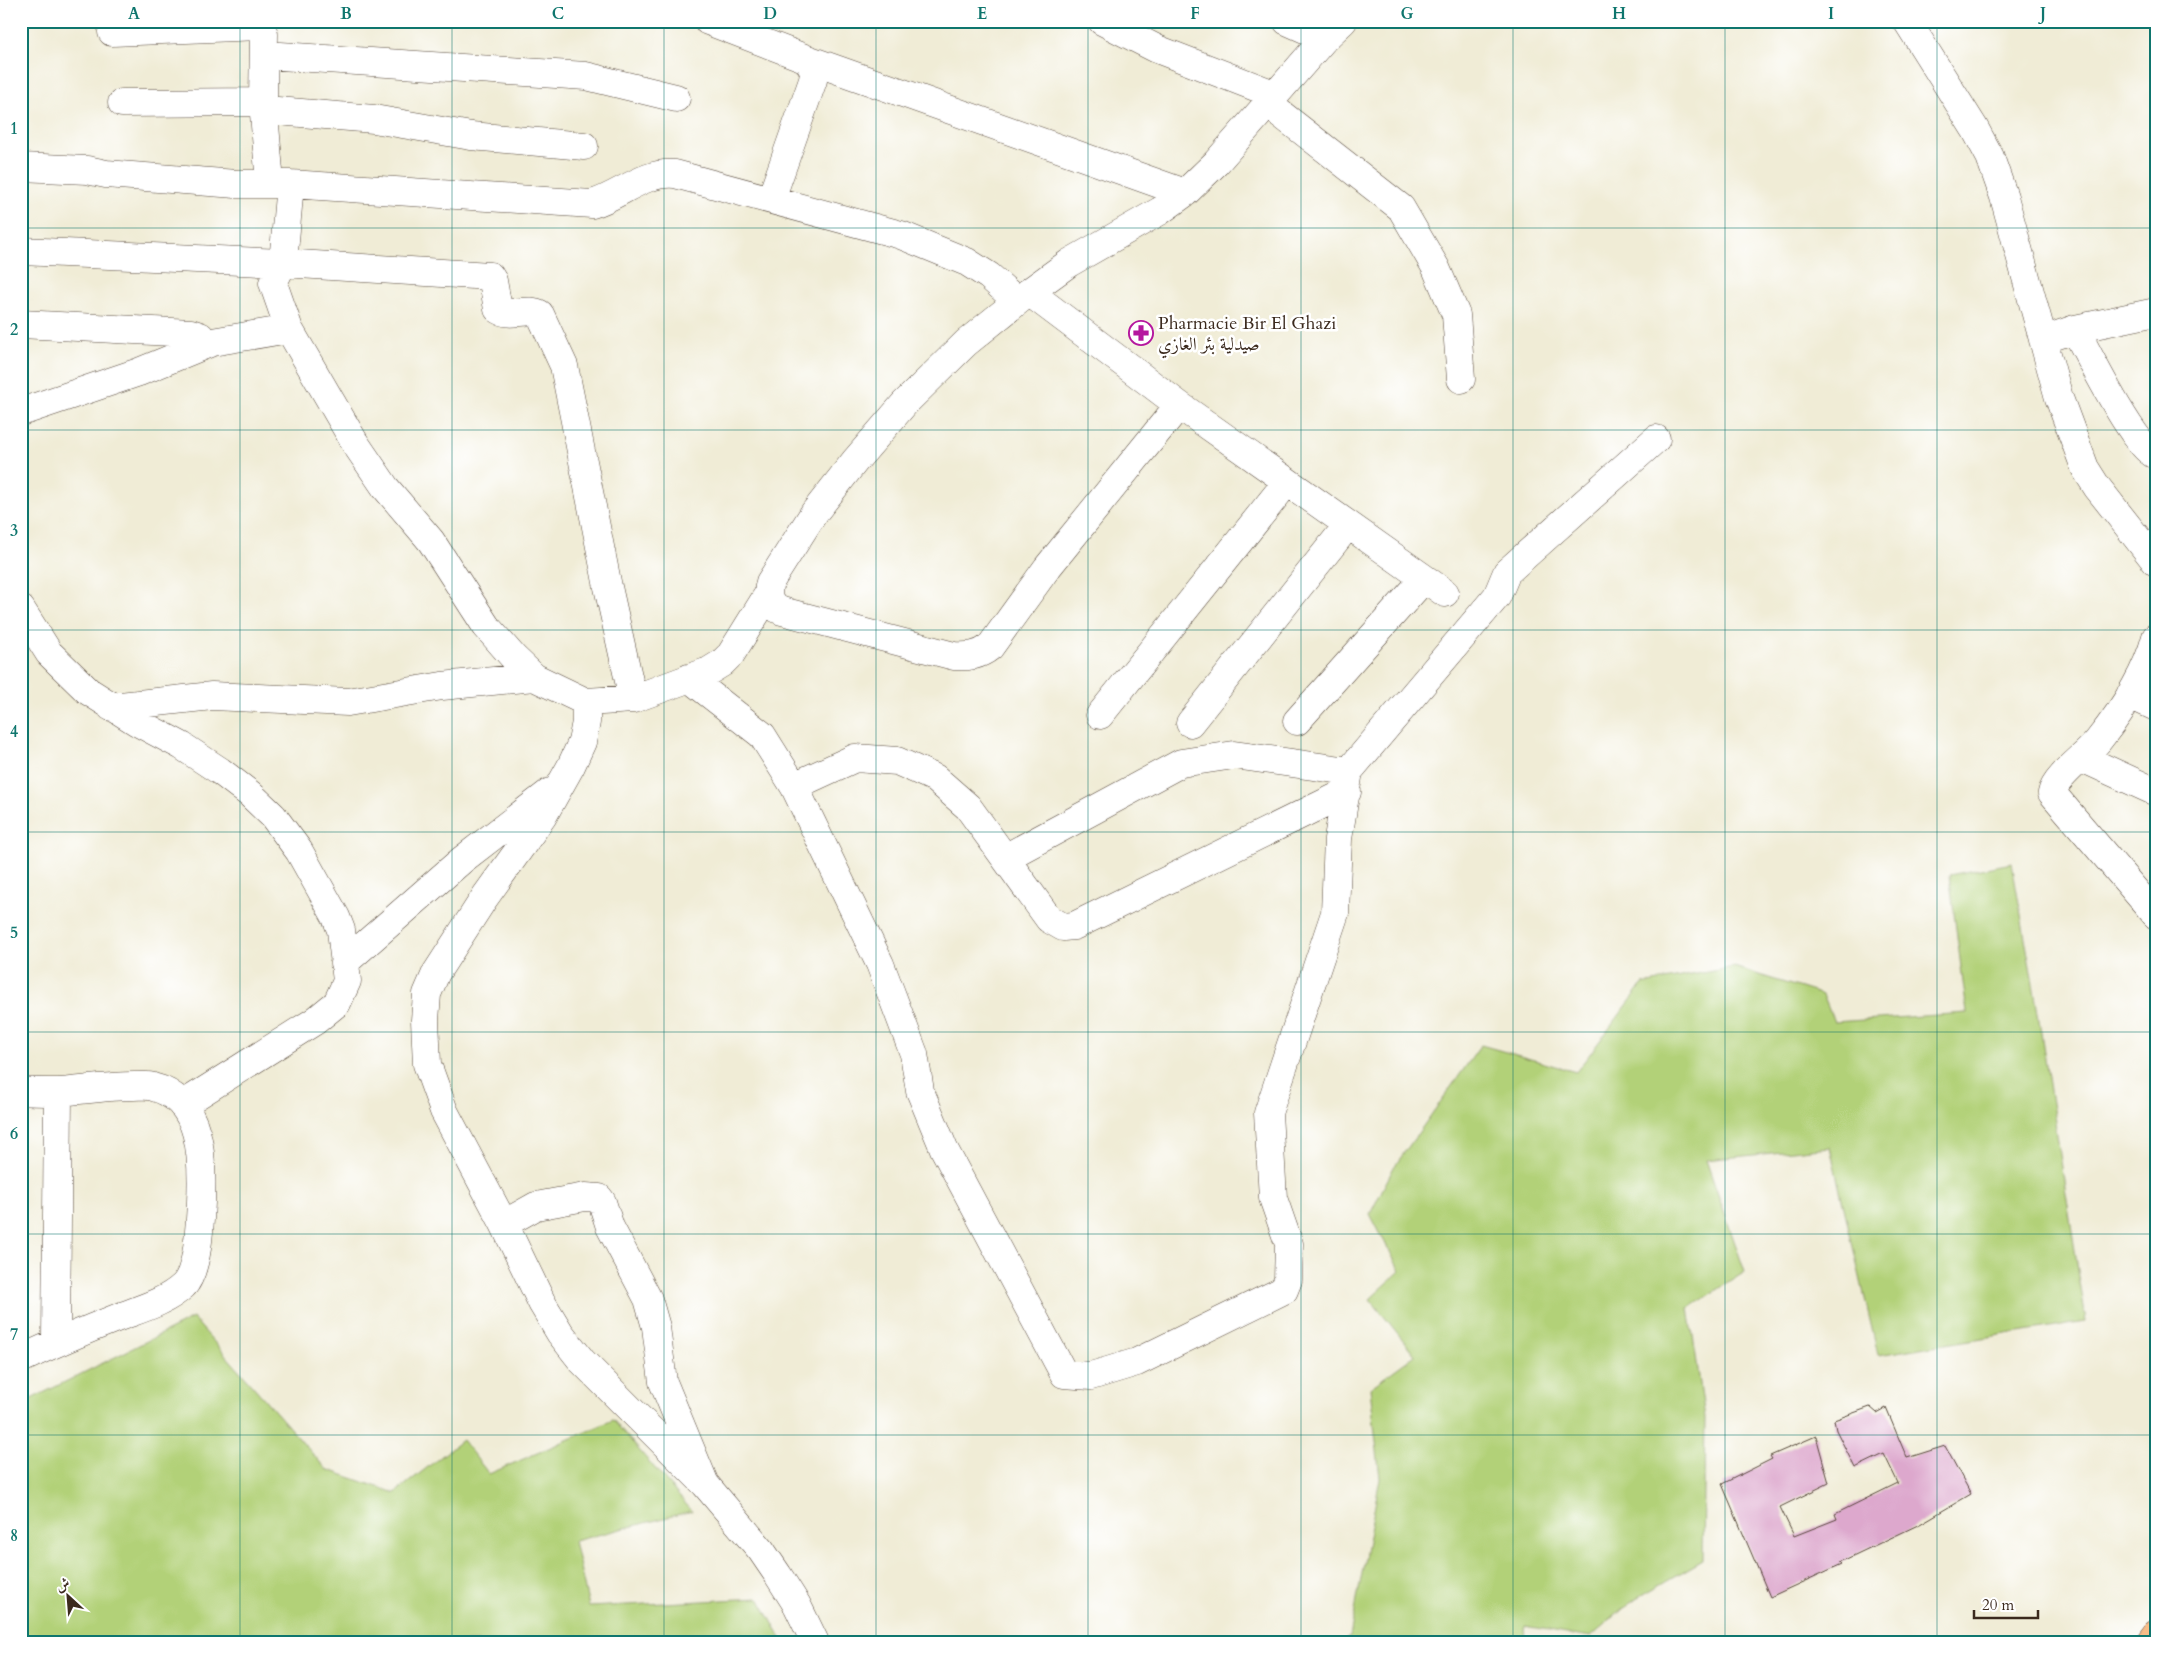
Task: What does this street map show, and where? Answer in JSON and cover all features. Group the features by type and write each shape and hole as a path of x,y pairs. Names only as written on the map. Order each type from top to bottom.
{"main road":[{"path":"2150,1642 2156,1634"}],"street":[{"path":"708,21 807,59 1184,192"},
{"path":"1102,21 1157,49 1272,100 1401,208 1436,268 1456,315 1461,379"},
{"path":"1287,21 1334,30"},
{"path":"1907,21 1970,121 1990,157 2004,197 2059,398 2085,468 2097,488 2156,562"},
{"path":"112,32 260,26 264,34 264,106 280,184 283,263 273,283 290,329 372,471 431,541 486,626 514,658 534,676 586,702 633,699 709,671 722,663 731,654 767,596 770,582 814,513 854,462 905,403 960,349 1023,296 1069,264 1160,211 1184,192 1216,163 1334,30"},
{"path":"264,55 586,76 676,98"},
{"path":"772,199 813,80 814,71 807,59"},
{"path":"122,103 264,106 374,119 471,136 584,146"},
{"path":"21,167 86,170 106,174 236,184 280,184 592,204 604,201 640,182 664,173 675,174 772,199 901,236 967,262 1023,296 1179,404 1434,586 1297,721"},
{"path":"21,251 283,263 485,274 490,276 493,281 496,305 501,312 533,311 540,314 564,366 633,699"},
{"path":"2043,340 2075,329 2156,312"},
{"path":"21,324 192,333 200,336 202,346"},
{"path":"21,412 139,372 202,346 239,336 290,329"},
{"path":"2075,329 2100,378 2137,437 2147,451 2156,455"},
{"path":"767,596 775,609 954,656 972,656 984,652 990,647 1047,568 1179,404"},
{"path":"794,786 855,758 897,761 935,778 968,807 1049,919 1063,927 1074,926 1348,782 1497,596 1507,572 1656,439"},
{"path":"1100,715 1287,482"},
{"path":"1190,722 1348,525"},
{"path":"21,609 49,653 88,691 111,707 182,746 220,771 250,794 273,816 299,851 336,917 344,942 344,963 347,980 337,1003 328,1011 182,1105"},
{"path":"2156,637 2145,667 2130,695 2097,742 2052,790 2053,795 2156,915"},
{"path":"111,707 212,696 348,702 442,686 534,676"},
{"path":"689,678 762,735 794,786 880,964 914,1054 920,1091 944,1149 1064,1374 1091,1376 1145,1358 1284,1290 1288,1280 1289,1244 1273,1198 1268,1113 1335,913 1338,838 1348,782"},
{"path":"2130,695 2156,707"},
{"path":"586,702 586,722 582,742 543,816 462,931 436,973 427,994 425,1044 427,1064 444,1111 504,1224 542,1303 560,1333 582,1361 705,1484 761,1550 797,1605 816,1642"},
{"path":"1005,858 1182,764 1234,755 1348,782"},
{"path":"2082,758 2156,792"},
{"path":"344,963 462,860 560,785"},
{"path":"21,1091 58,1092 116,1086 153,1086 176,1098 189,1113 202,1167 200,1214 194,1262 190,1276 184,1286 163,1299 56,1342 21,1359"},
{"path":"56,1342 58,1092"},
{"path":"504,1224 536,1206 585,1197 599,1198 610,1227 648,1299 656,1327 663,1382 705,1484"}],"green space":[{"path":"2012,863 2037,1007 2086,1321 1878,1355 1830,1147 1706,1160 1745,1272 1689,1308 1705,1418 1703,1560 1632,1601 1591,1637 1525,1626 1526,1642 1341,1642 1350,1637 1380,1478 1370,1388 1415,1355 1370,1299 1400,1271 1370,1214 1394,1167 1481,1045 1576,1072 1643,984 1734,967 1823,995 1834,1022 1967,1013 1949,875"},
{"path":"193,1318 326,1469 395,1493 462,1440 489,1474 613,1420 692,1511 574,1541 589,1607 759,1598 783,1642 21,1642 21,1404"}],"building":[{"path":"1870,1407 1877,1413 1886,1408 1907,1458 1945,1446 1971,1494 1920,1524 1840,1562 1842,1564 1770,1597 1722,1484 1772,1459 1770,1456 1816,1436 1829,1483 1780,1507 1794,1536 1837,1519 1835,1514 1898,1483 1884,1454 1855,1468 1836,1430 1834,1420"}],"place":[{"name":"Pharmacie Bir El Ghazi صيدلية بئر الغازي","path":"1141,333"}]}
